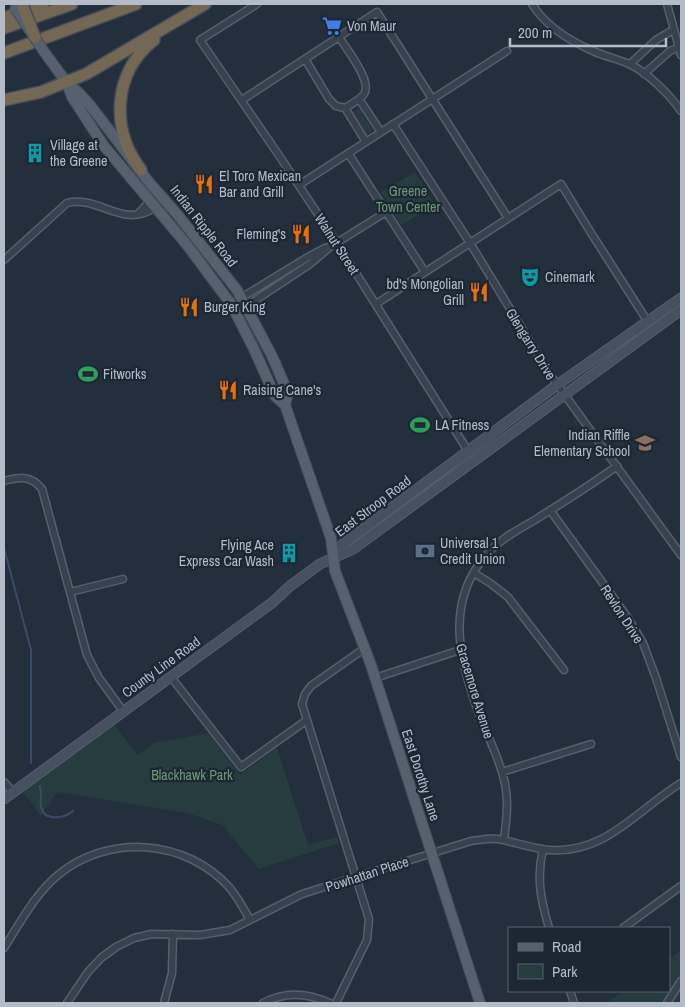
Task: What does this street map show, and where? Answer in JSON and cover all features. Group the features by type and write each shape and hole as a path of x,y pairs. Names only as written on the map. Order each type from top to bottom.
{"highway":[{"path":"4,18 43,4"},
{"path":"4,28 72,4"},
{"path":"4,53 136,4"},
{"path":"4,100 41,92 86,74 205,4"},
{"path":"141,170 129,149 122,126 120,99 126,76 134,61 145,48 205,4"},
{"path":"18,6 35,37"}],"main road":[{"name":"Indian Ripple Road","path":"35,37 67,83 72,97 104,146 181,238 234,309 275,396 284,405 331,538 333,558"},
{"name":"Indian Ripple Road","path":"67,83 90,105 236,290 272,356 288,393 284,405"},
{"path":"152,205 160,201 168,211 177,214"},
{"name":"East Stroop Road","path":"333,558 343,544 431,478 557,385 681,298"},
{"name":"East Stroop Road","path":"333,558 353,549 681,310"},
{"path":"401,502 410,501 416,504 418,496 425,491 431,478"},
{"name":"East Dorothy Lane","path":"333,558 335,572 350,615 358,628 365,648 480,1003"},
{"name":"County Line Road","path":"4,799 273,602 290,586 320,564 333,558"}],"street":[{"name":"Walnut Street","path":"257,4 200,40 337,243 468,451"},
{"path":"532,4 547,22 573,40 593,51 630,64 644,74 672,99 681,111"},
{"path":"667,4 681,55"},
{"path":"242,100 377,12 508,218"},
{"path":"630,64 656,40 673,30"},
{"path":"339,37 365,78 367,88 359,99 345,108"},
{"path":"644,74 670,51 679,47"},
{"path":"299,185 507,51"},
{"path":"305,59 329,100 336,106 345,108 366,142"},
{"path":"359,99 381,132"},
{"name":"Glengarry Drive","path":"393,124 470,243 557,385 681,555"},
{"path":"348,153 425,272"},
{"path":"376,304 561,184 592,236 648,322"},
{"path":"4,260 67,203 80,202 127,216 138,214 152,205"},
{"path":"234,309 310,264 330,247 386,212"},
{"path":"234,309 308,256 330,247"},
{"name":"Gracemore Avenue","path":"504,840 508,806 502,772 479,713 460,650 458,630 460,610 467,587 474,573 481,561 499,543 580,493 617,466"},
{"path":"4,481 17,477 26,478 35,481 42,488 90,662 123,711"},
{"name":"Revlon Drive","path":"550,510 628,618 638,635 654,672 681,757"},
{"path":"474,573 508,598 564,670"},
{"path":"70,592 123,579"},
{"path":"336,1003 364,948 369,932 368,912 302,704 306,691 365,648"},
{"path":"375,678 460,650"},
{"path":"171,677 241,767 307,720"},
{"path":"502,772 554,754 591,744"},
{"path":"4,782 13,792"},
{"name":"Powhattan Place","path":"67,1003 94,965 116,946 144,936 200,935 236,928 302,894 471,841 504,840 543,849 565,850 596,843 620,830 681,783"},
{"path":"4,948 37,898 60,874 91,855 105,850 127,847 148,847 168,850 199,863 218,876 229,887 250,920"},
{"path":"543,849 539,887 550,927"},
{"path":"624,927 681,886"},
{"path":"164,1003 172,973 173,934"},
{"path":"667,1003 681,981"},
{"path":"263,1003 280,996 295,994 312,996 330,1003"}],"green space":[{"path":"359,108 373,130 366,135 352,113"},
{"name":"Greene Town Center","path":"415,172 435,205 401,225 381,192"},
{"name":"Blackhawk Park","path":"114,724 138,755 154,743 209,733 240,775 277,748 308,845 337,837 339,843 259,869 222,825 188,813 57,792 41,816 22,791"},
{"path":"681,950 681,1003 606,1003 622,992 670,992 670,958"}],"waterway":[{"path":"4,548 31,650 31,763"},
{"path":"40,786 41,807 46,815 60,817 73,811"}],"place":[{"name":"Von Maur","path":"332,26"},
{"name":"Village at the Greene","path":"35,153"},
{"name":"El Toro Mexican Bar and Grill","path":"204,184"},
{"name":"Fleming's","path":"301,234"},
{"name":"Cinemark","path":"530,277"},
{"name":"bd's Mongolian Grill","path":"479,292"},
{"name":"Burger King","path":"189,307"},
{"name":"Fitworks","path":"88,374"},
{"name":"Raising Cane's","path":"228,390"},
{"name":"LA Fitness","path":"420,425"},
{"name":"Indian Riffle Elementary School","path":"645,443"},
{"name":"Universal 1 Credit Union","path":"425,551"},
{"name":"Flying Ace Express Car Wash","path":"289,553"}]}
